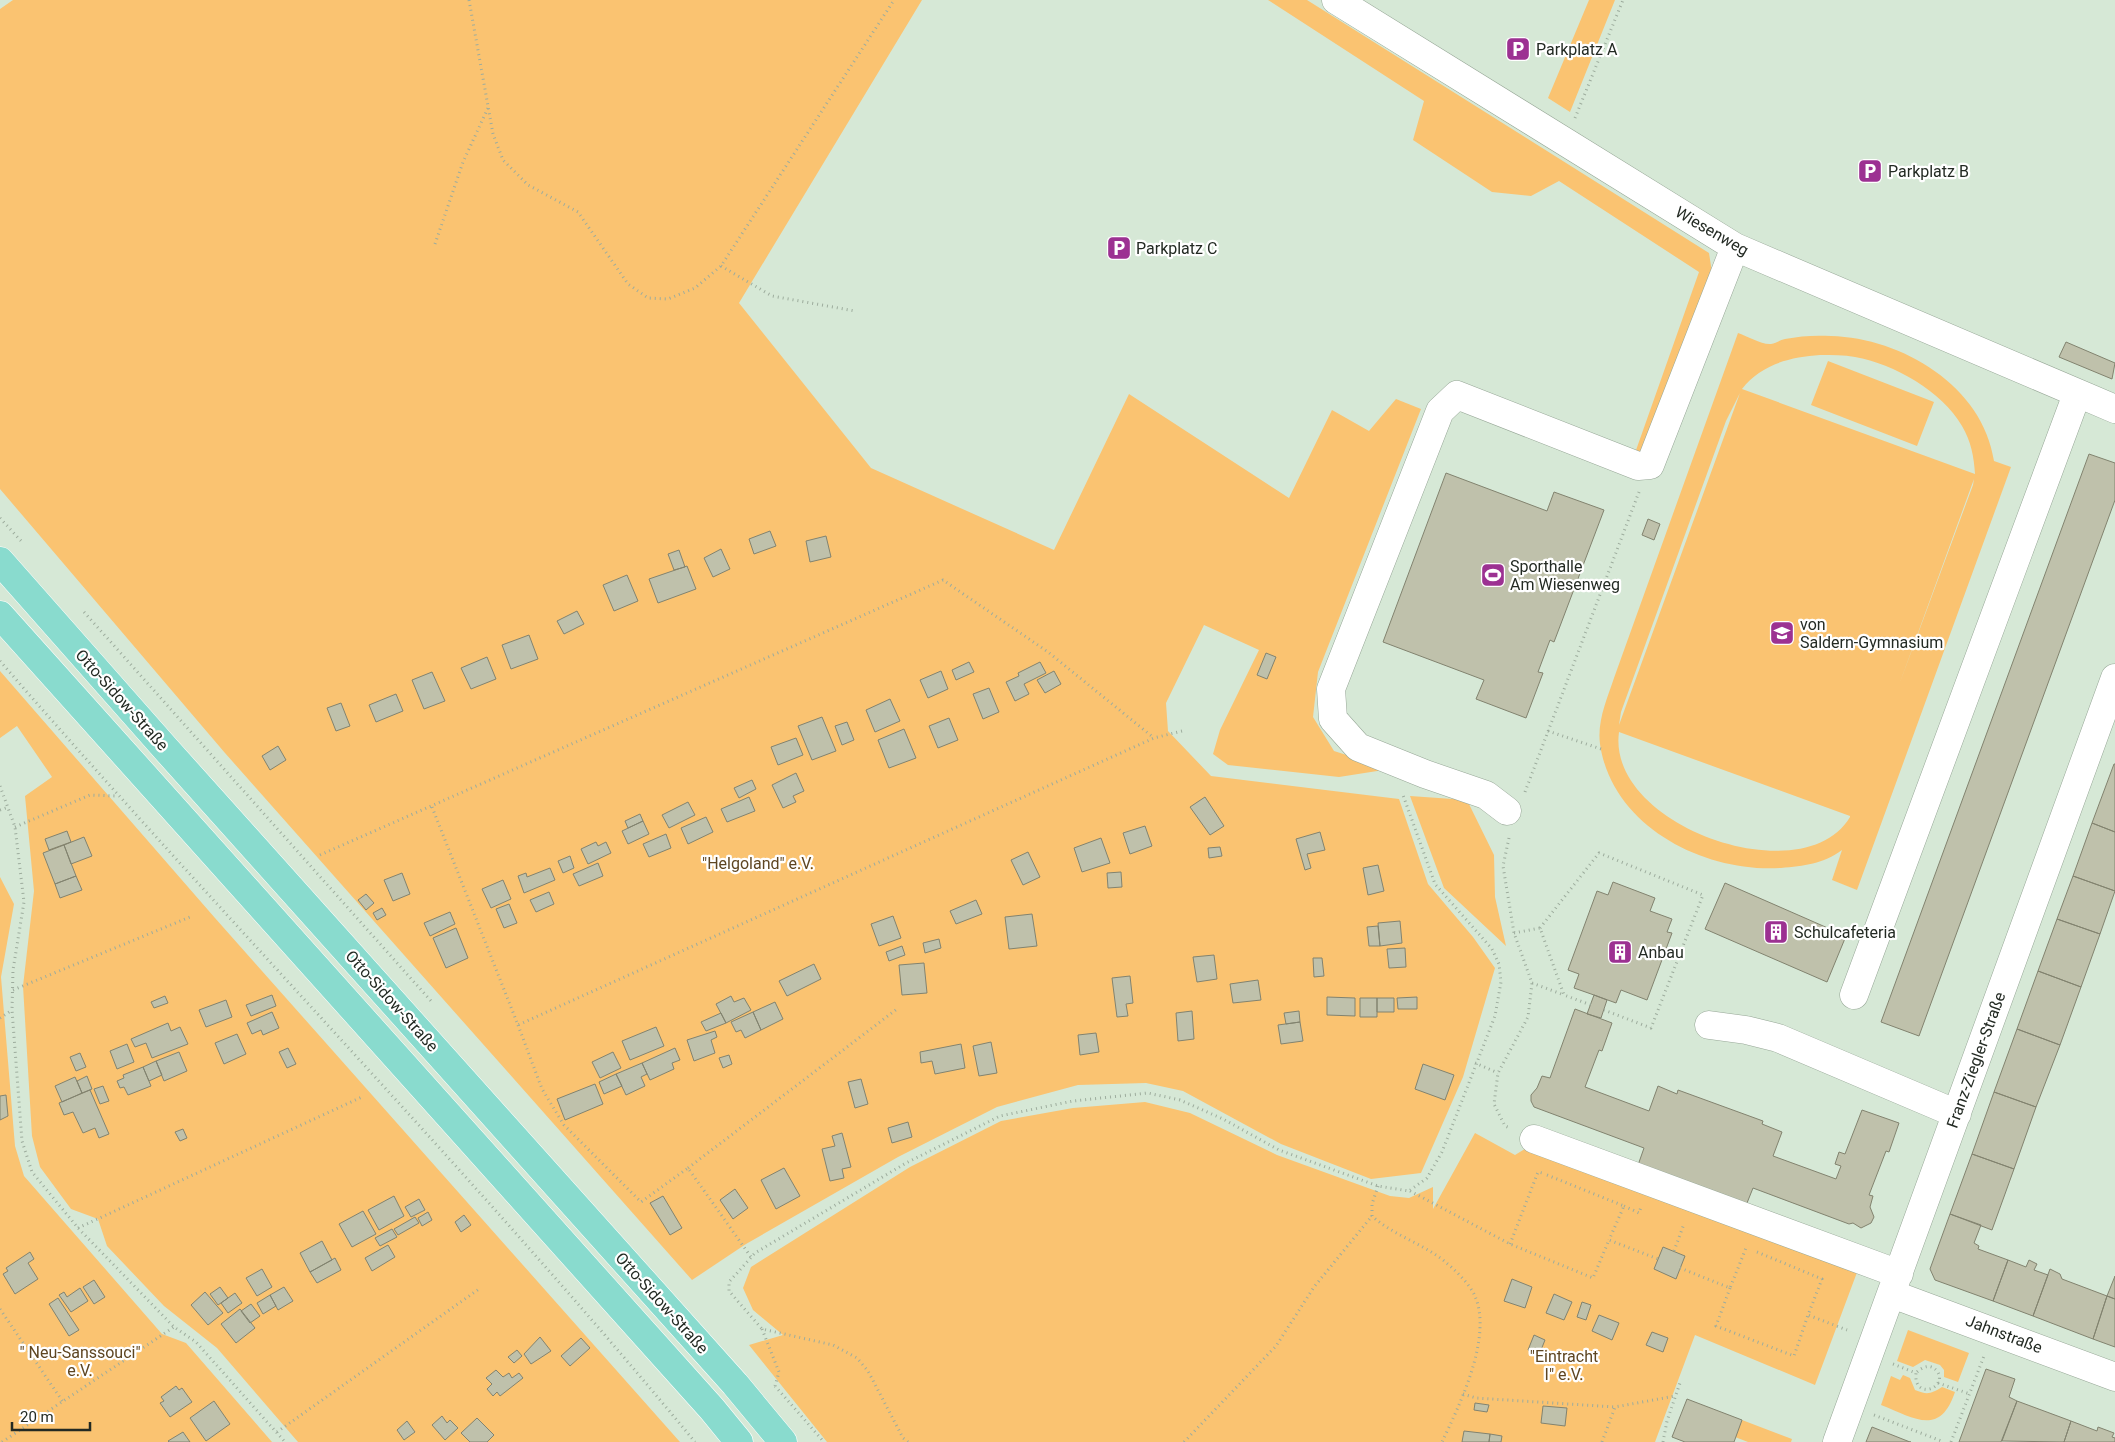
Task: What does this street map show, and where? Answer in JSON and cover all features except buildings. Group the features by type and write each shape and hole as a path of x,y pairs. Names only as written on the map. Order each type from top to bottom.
{"main road":[{"name":"Otto-Sidow-Straße","path":"0,561 165,748 736,1384 783,1442"},
{"name":"Otto-Sidow-Straße","path":"0,616 705,1401 739,1442"}],"street":[{"name":"Wiesenweg","path":"1336,0 1734,247 2115,409"},
{"path":"1513,814 1486,795 1426,774 1358,746 1332,719 1331,689 1440,411 1458,395 1638,466 1650,465 1734,247"},
{"path":"1854,994 2077,394"},
{"name":"Franz-Ziegler-Straße","path":"1837,1442 2115,678"},
{"path":"1709,1025 1746,1030 1778,1038 1957,1114"},
{"name":"Jahnstraße","path":"1534,1139 1895,1284 1994,1330 2115,1377"}],"path":[{"path":"469,0 493,134 503,160 528,184 578,212 628,284 648,298 668,299 695,288 721,266 894,0"},
{"path":"1565,141 1623,0"},
{"path":"435,244 463,162 489,106"},
{"path":"721,266 772,296 855,311"},
{"path":"1534,1139 1505,1126 1494,1104 1498,1073 1528,1017 1532,983 1514,933 1503,866 1513,814 1548,731 1650,465"},
{"path":"0,518 26,548"},
{"path":"320,855 943,580 1048,652 1154,738"},
{"path":"80,607 437,1008"},
{"path":"0,661 117,796 524,1244 695,1442"},
{"path":"518,1024 1154,738 1182,731"},
{"path":"1548,731 1601,749"},
{"path":"0,786 15,827 24,902 13,970 12,1010 22,1141 32,1172 78,1228 174,1327 196,1342 285,1442"},
{"path":"1402,792 1435,884 1492,949 1499,964 1501,982 1495,1016 1475,1063 1442,1152 1427,1178 1409,1191"},
{"path":"15,827 90,795 117,796"},
{"path":"0,810 9,807"},
{"path":"432,807 542,1089 564,1125 641,1202 897,1009"},
{"path":"1514,933 1540,928 1599,853 1703,895 1651,1028 1604,1010"},
{"path":"13,990 190,916"},
{"path":"1540,928 1564,995"},
{"path":"1532,983 1591,1005"},
{"path":"0,1018 12,1010"},
{"path":"1475,1063 1498,1073"},
{"path":"775,1386 779,1372 762,1329 730,1291 729,1282 751,1257 906,1163 1000,1116 1073,1101 1148,1093 1180,1100 1223,1119 1279,1150 1378,1186 1409,1191 1510,1244 1594,1278 1624,1206 1538,1172 1510,1244"},
{"path":"78,1228 364,1096"},
{"path":"688,1168 751,1257"},
{"path":"1184,1442 1276,1346 1314,1287 1372,1216 1372,1204 1378,1186"},
{"path":"1372,1216 1383,1226 1441,1259 1460,1276 1474,1294 1482,1322 1463,1394 1442,1442"},
{"path":"1610,1240 1658,1259"},
{"path":"1746,1248 1822,1279 1794,1356 1716,1326 1730,1288 1746,1248"},
{"path":"1680,1268 1730,1288"},
{"path":"277,1432 479,1289"},
{"path":"0,1309 63,1402"},
{"path":"1808,1315 1847,1330"},
{"path":"2,1442 174,1327"},
{"path":"762,1329 833,1345 857,1358 868,1371 904,1438 908,1442"},
{"path":"1951,1442 1994,1330"},
{"path":"1890,1363 1916,1373"},
{"path":"1928,1366 1935,1369 1939,1376 1938,1383 1933,1388 1926,1390 1919,1387 1916,1373 1921,1368 1928,1366"},
{"path":"768,1379 824,1442"},
{"path":"1663,1442 1667,1421 1681,1380"},
{"path":"1938,1383 1970,1394"},
{"path":"1463,1394 1476,1398 1615,1408 1675,1396"},
{"path":"1850,1407 1944,1442"},
{"path":"1602,1442 1615,1408"}],"green space":[{"name":"\"Helgoland\" e.V.","path":"13,0 922,0 739,303 871,468 1054,550 1129,394 1289,498 1332,410 1369,431 1396,399 1421,409 1318,672 1313,717 1334,751 1390,769 1339,777 1228,765 1213,754 1220,730 1259,650 1204,625 1166,703 1168,731 1211,776 1399,799 1428,884 1473,937 1495,968 1463,1077 1421,1173 1371,1179 1281,1144 1183,1091 1146,1083 1078,1085 997,1107 898,1157 746,1244 692,1280 225,753 0,489 0,9"},
{"path":"1268,0 1307,0 1709,253 1713,279 1650,449 1635,453 1699,272 1559,181 1531,196 1492,192 1413,140 1424,101"},
{"path":"1589,0 1615,0 1570,112 1548,98"},
{"path":"1738,333 1767,344 1808,336 1858,339 1885,346 1911,357 1935,371 1956,389 1974,410 1987,434 1994,461 2011,467 1857,890 1832,880 1842,850 1828,858 1805,865 1781,868 1752,868 1722,862 1693,853 1666,839 1643,821 1623,799 1608,773 1600,744 1601,719 1606,702","holes":["1820,355 1855,357 1885,366 1916,381 1942,401 1962,426 1972,449 1975,474 1742,389 1758,373 1767,368 1777,363","1740,393 1619,725 1621,712 1726,421","1974,479 1973,485 1899,685","1619,732 1850,817 1826,840 1793,850 1753,849 1712,839 1674,821 1643,796 1623,766"]},
{"path":"1828,361 1934,402 1917,446 1811,405"},
{"path":"0,671 215,918 680,1442 298,1442 217,1348 164,1306 107,1246 98,1219 71,1209 40,1167 32,1136 23,986 34,891 25,796 52,777 17,726 0,738"},
{"path":"1410,796 1467,800 1494,855 1495,897 1506,946 1444,888"},
{"name":"\" Neu-Sanssouci\" e.V.","path":"0,877 14,904 1,977 15,1146 24,1176 162,1334 186,1343 272,1442 0,1442"},
{"name":"\"Eintracht I\" e.V.","path":"1145,1102 1190,1113 1277,1155 1390,1196 1409,1198 1433,1187 1433,1209 1475,1133 1515,1155 1531,1145 1859,1267 1815,1385 1695,1335 1655,1442 827,1442 749,1345 783,1335 753,1310 743,1288 751,1267 910,1167 1001,1121 1073,1108"},
{"path":"1908,1330 1969,1353 1958,1382 1944,1377 1944,1370 1940,1365 1925,1360 1913,1367 1897,1361"},
{"path":"1903,1375 1910,1378 1915,1390 1919,1392 1929,1393 1942,1387 1955,1392 1949,1406 1942,1415 1934,1419 1925,1420 1904,1415 1881,1405 1891,1376 1900,1380"},
{"path":"1742,1420 1792,1439 1791,1442 1748,1442 1735,1437"}],"place":[{"name":"Parkplatz A","path":"1518,49"},
{"name":"Parkplatz B","path":"1870,171"},
{"name":"Parkplatz C","path":"1119,248"},
{"name":"Sporthalle Am Wiesenweg","path":"1493,575"},
{"name":"von Saldern-Gymnasium","path":"1782,633"},
{"name":"Schulcafeteria","path":"1776,932"},
{"name":"Anbau","path":"1620,952"}]}
